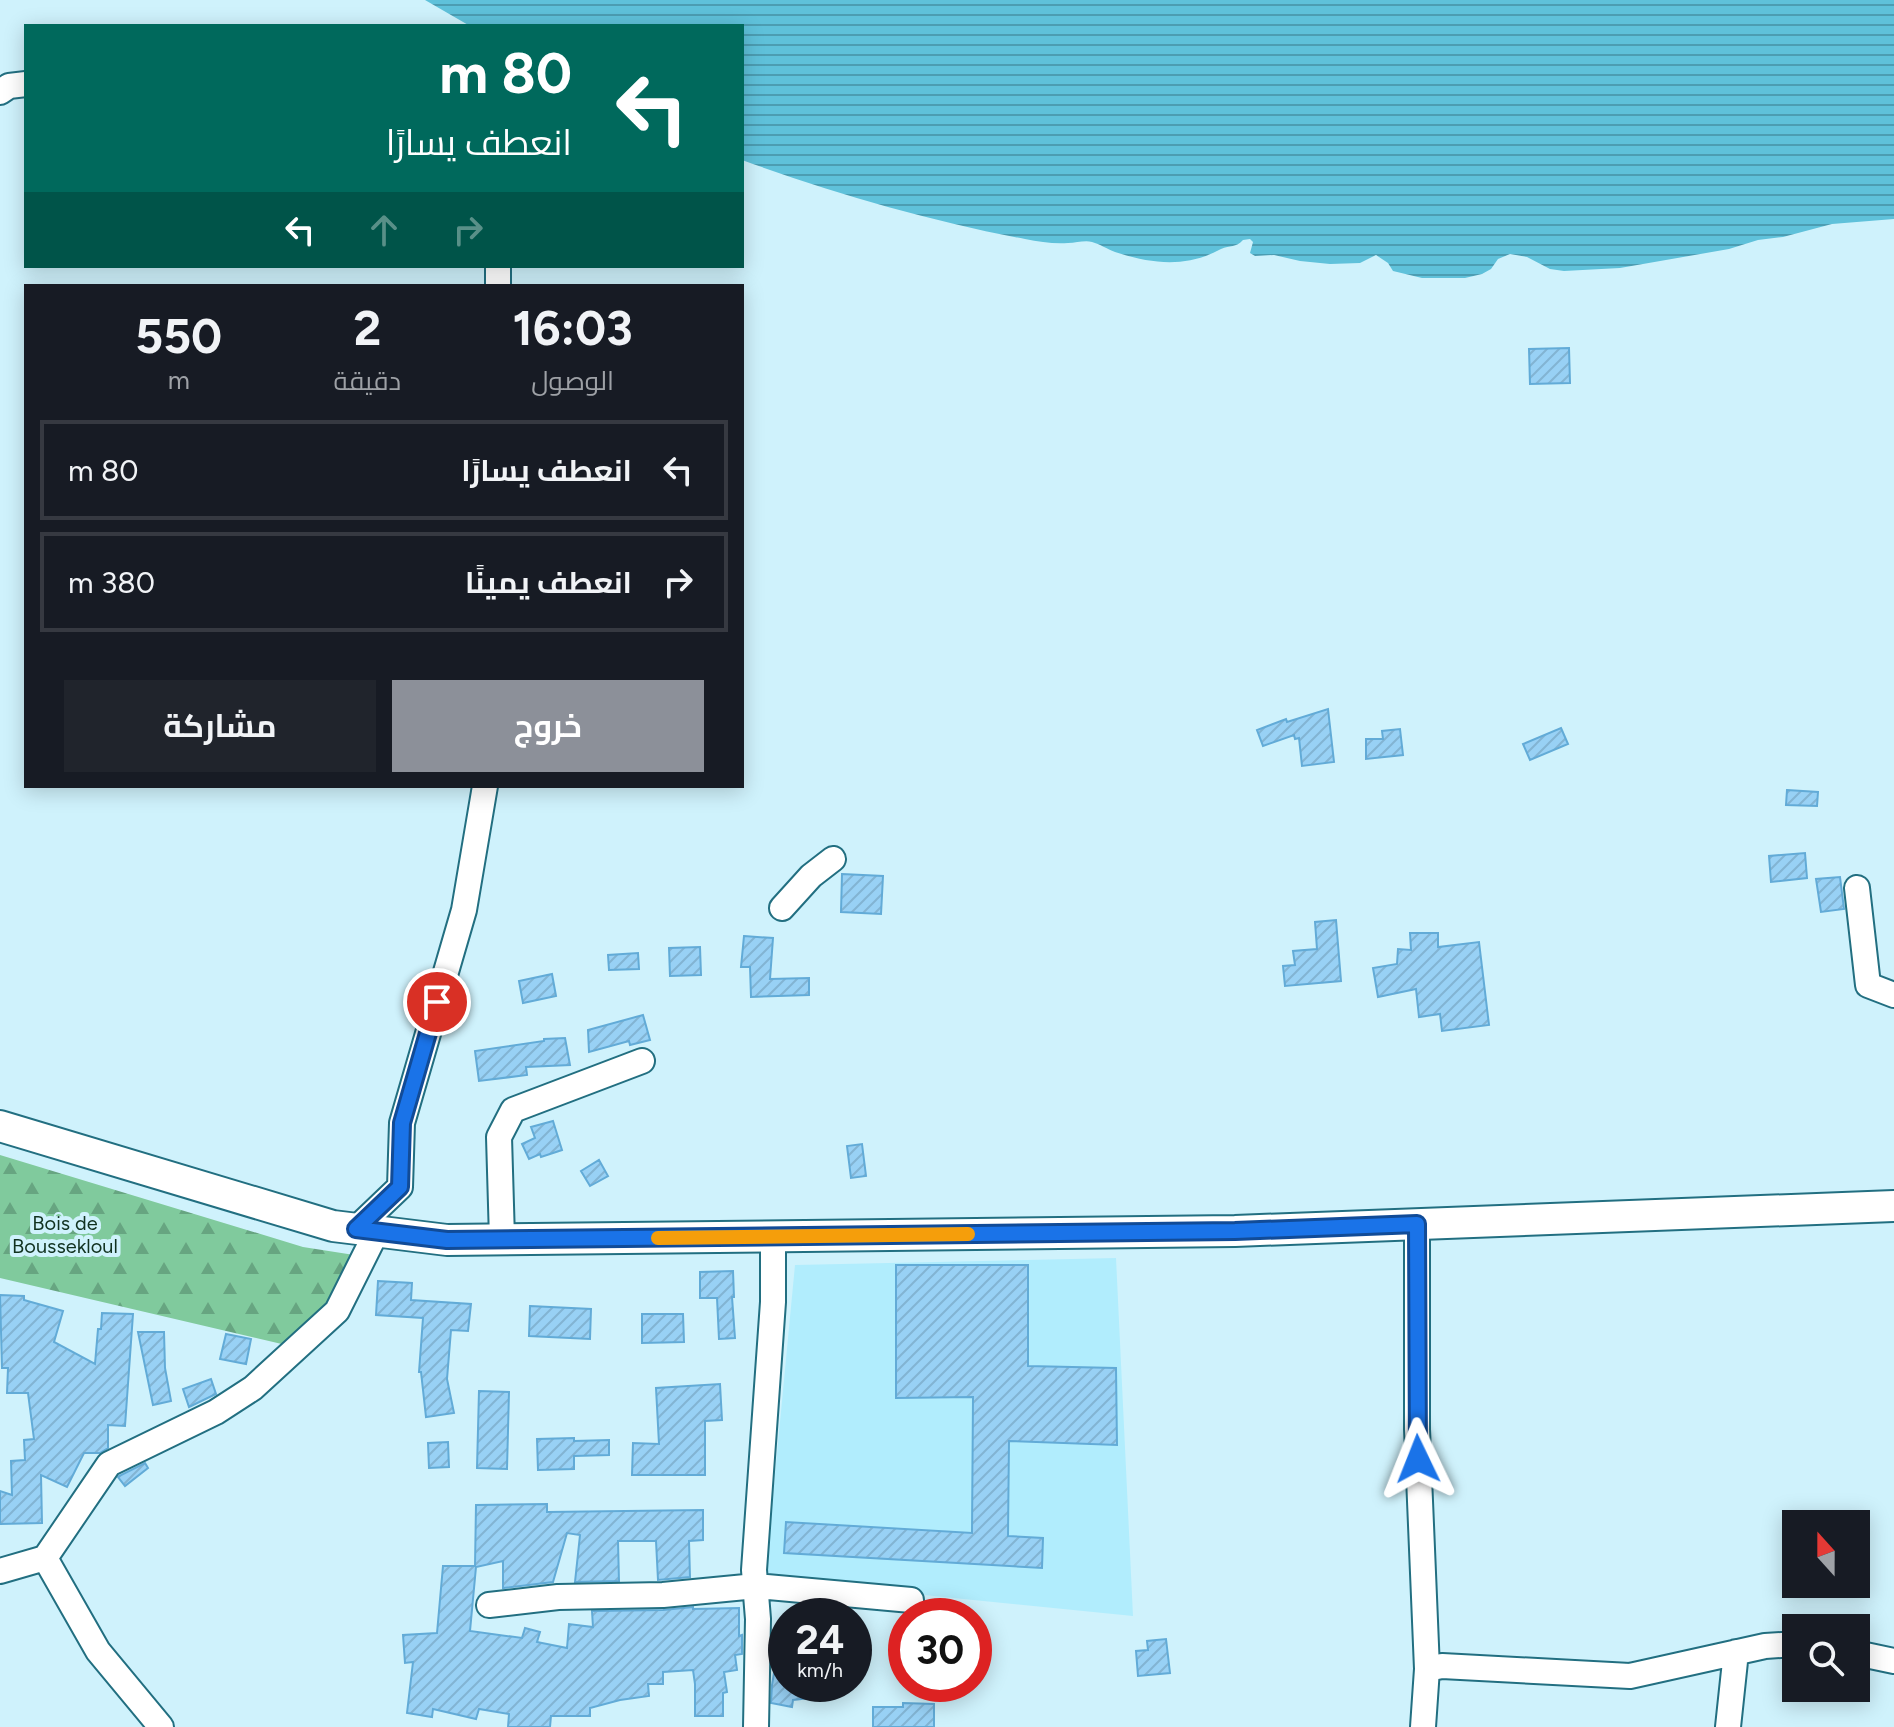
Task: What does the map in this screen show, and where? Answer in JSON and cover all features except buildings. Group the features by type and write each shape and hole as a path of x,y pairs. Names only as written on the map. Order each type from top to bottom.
{"main road":[{"path":"0,1126 333,1226 447,1240 1235,1231 1894,1206"}],"street":[{"path":"0,92 9,86 24,84"},
{"path":"0,1571 45,1558 109,1464 216,1412 253,1388 337,1311 366,1230 400,1187 402,1123 464,910 485,788"},
{"path":"782,908 811,876 833,859"},
{"path":"1857,888 1868,985 1894,995"},
{"path":"502,1239 499,1137 513,1110 642,1061"},
{"path":"1417,1224 1417,1429 1427,1669 1423,1727"},
{"path":"756,1727 758,1619 754,1570 773,1302 773,1236"},
{"path":"45,1558 98,1651 161,1727"},
{"path":"489,1605 558,1597 663,1595 756,1586 889,1598"},
{"path":"1427,1669 1442,1666 1630,1676 1782,1645"},
{"path":"1728,1727 1736,1652"},
{"path":"1870,1656 1894,1661"}],"shaded area":[{"path":"425,0 1894,0 1894,219 1832,224 1729,249 1620,268 1564,271 1510,254 1498,259 1491,269 1482,274 1465,278 1422,278 1393,271 1376,255 1360,263 1330,264 1274,255 1255,256 1250,253 1253,242 1250,239 1195,259 1155,261 1128,256 1089,241 1042,242 954,224 846,195 744,161 744,24 467,24"},
{"path":"1116,1258 1133,1616 992,1602 992,1598 954,1598 765,1579 795,1265"}],"green space":[{"name":"Bois de Boussekloul","path":"0,1155 303,1247 367,1257 343,1298 286,1345 0,1278"}],"slow traffic":[{"path":"658,1238 968,1234"}],"route":[{"path":"437,1002 402,1123 400,1187 356,1229 447,1240 1235,1231 1417,1224 1418,1459"}]}
